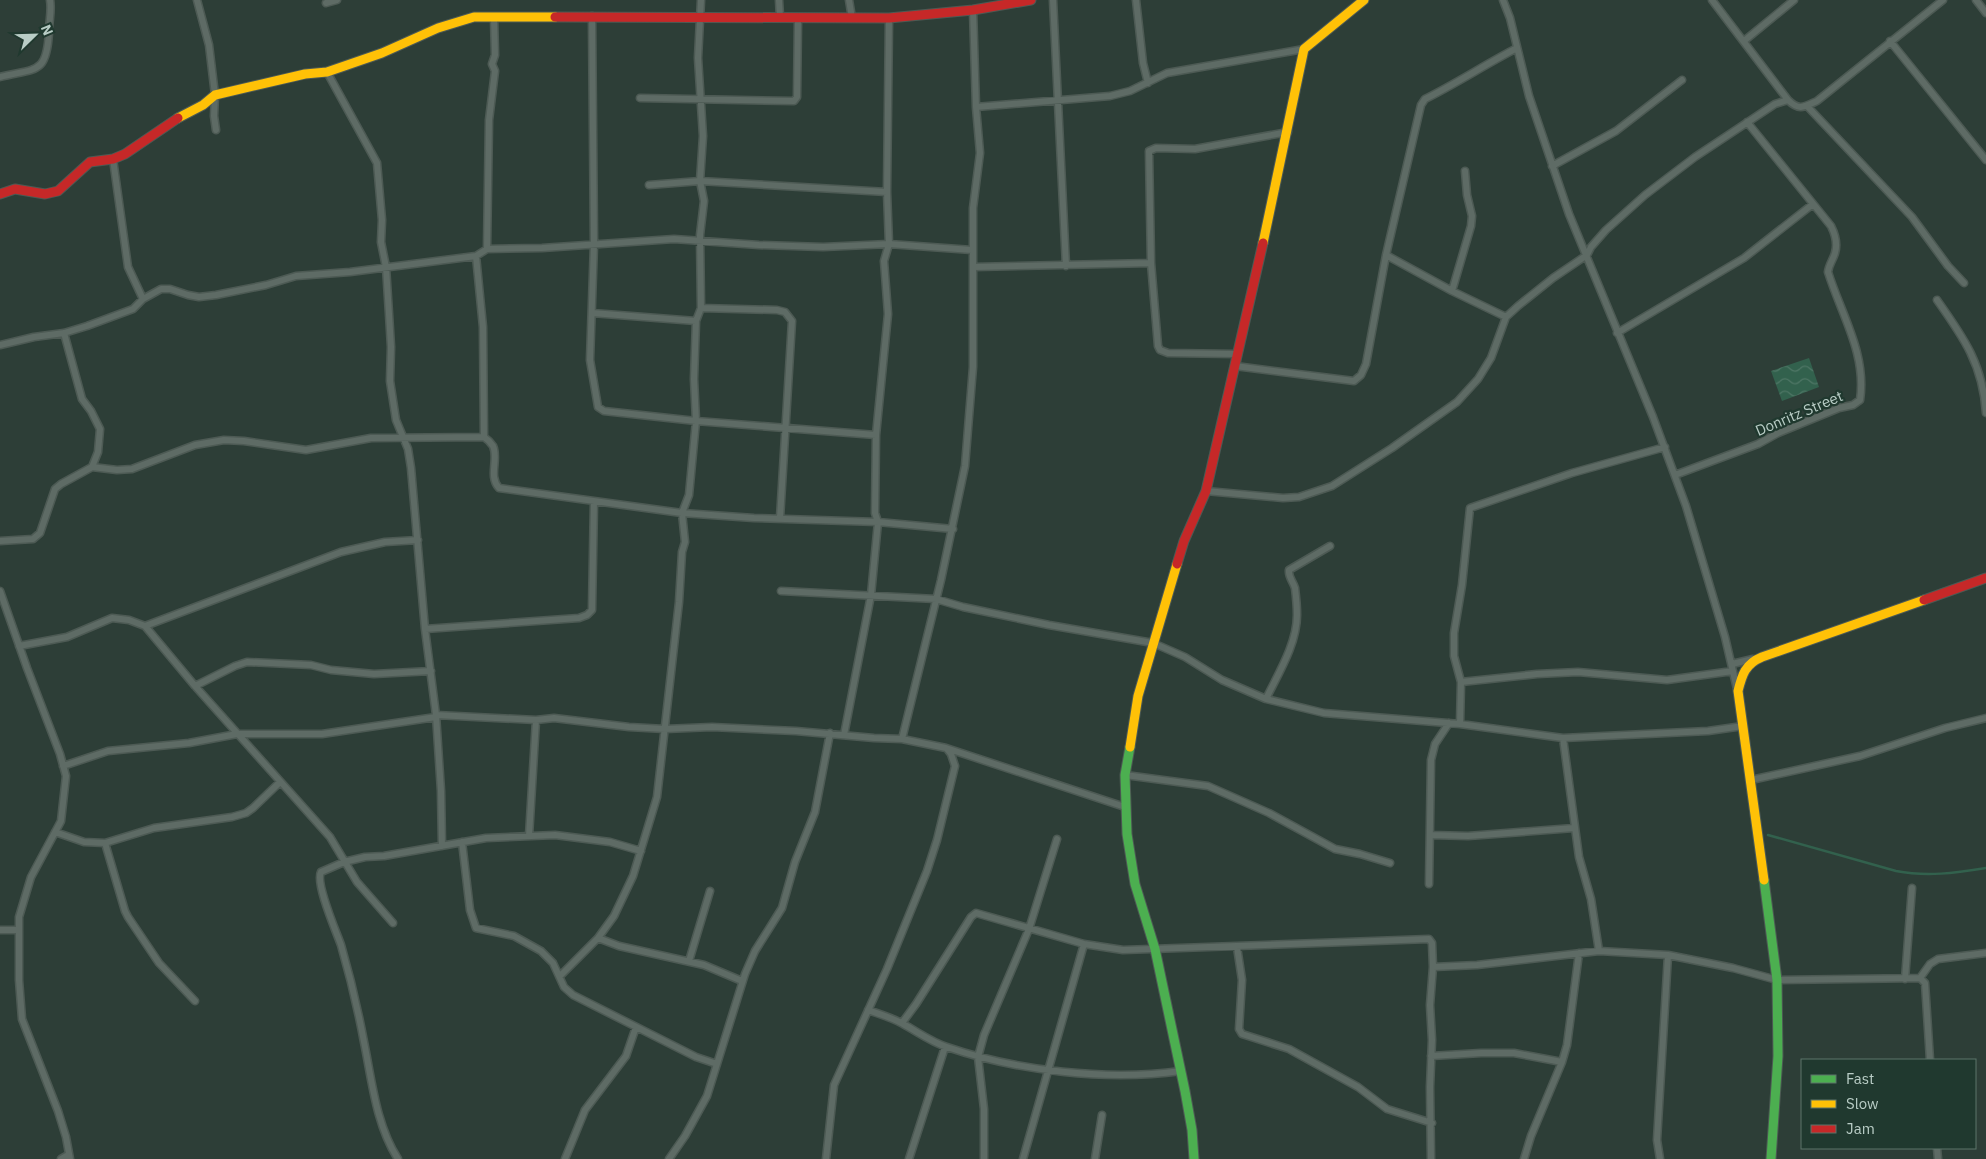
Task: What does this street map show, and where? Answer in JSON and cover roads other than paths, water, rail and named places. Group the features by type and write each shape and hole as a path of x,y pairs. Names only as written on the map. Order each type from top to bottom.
{"street":[{"path":"0,77 25,73 42,64 49,45 50,0"},
{"path":"197,0 209,45 215,95 214,116 216,130"},
{"path":"326,3 337,0"},
{"path":"560,976 598,938 614,916 633,876 656,797 679,602 682,552 685,542 682,513 689,495 696,421 694,379 696,321 701,308 700,241 704,201 700,181 703,136 699,98 698,58 701,0"},
{"path":"779,0 780,17"},
{"path":"849,0 852,18"},
{"path":"0,194 7,190 19,188 50,194 65,189 90,162 101,159 113,160 163,131 181,116 210,101 215,95 305,74 327,72 382,53 459,21 474,17 889,18 973,10 1031,0"},
{"path":"1053,0 1066,266"},
{"path":"1136,0 1143,63 1148,83"},
{"path":"976,107 1110,96 1130,91 1167,73 1304,49 1364,0"},
{"path":"1503,0 1510,18 1529,96 1569,214 1689,513 1733,667 1770,915 1777,980 1778,1056 1771,1159"},
{"path":"1712,0 1788,100 1795,106 1806,106 1817,101 1890,41 1944,0"},
{"path":"1744,41 1794,0"},
{"path":"1976,0 1986,12"},
{"path":"902,739 953,529 965,466 973,367 973,208 980,153 976,107 973,10"},
{"path":"487,249 489,120 495,71 492,64 495,55 494,16"},
{"path":"592,16 594,244 590,360 598,407 604,410 696,421 876,435"},
{"path":"844,736 871,595 878,522 874,512 876,435 888,314 884,261 889,244 887,192 889,18"},
{"path":"640,98 794,101 797,97 798,19"},
{"path":"1890,41 1986,160"},
{"path":"1235,366 1354,381 1361,375 1366,364 1386,255 1420,105 1426,99 1472,75 1495,59 1517,48"},
{"path":"1194,1159 1192,1130 1156,949 1135,884 1126,834 1125,775 1138,696 1184,541 1206,491 1288,132 1298,70 1304,49"},
{"path":"327,72 377,163 382,220 381,242 386,267 391,347 390,381 396,420 408,449 425,629 436,716 442,846"},
{"path":"1552,166 1616,131 1682,80"},
{"path":"1206,491 1283,498 1299,497 1332,486 1392,448 1457,402 1478,379 1491,358 1506,317 1553,278 1587,255 1606,230 1645,195 1746,122 1775,104 1788,100"},
{"path":"1806,106 1912,217 1948,266 1964,283"},
{"name":"Donritz Street","path":"1674,475 1748,448 1778,433 1860,400 1862,389 1860,365 1848,322 1828,272 1829,264 1835,253 1836,239 1831,226 1746,122"},
{"path":"1236,354 1168,352 1160,350 1158,346 1151,263 1149,150 1156,148 1196,150 1288,132"},
{"path":"113,160 128,267 143,299"},
{"path":"1452,291 1471,226 1472,216 1467,195 1465,171"},
{"path":"649,185 700,181 887,192"},
{"path":"1617,333 1744,258 1813,204"},
{"path":"0,345 34,336 64,333 133,309 143,299 161,289 170,289 188,295 216,295 266,285 296,276 476,256 487,249 542,248 674,239 823,247 889,244 972,250"},
{"path":"1386,255 1452,291 1506,317"},
{"path":"476,256 483,327 484,437 492,445 494,452 494,480 499,488 682,513 878,522 953,529"},
{"path":"974,267 1151,263"},
{"path":"1938,300 1962,334 1974,360 1984,384 1986,413"},
{"path":"701,308 777,310 785,312 792,321 780,518"},
{"path":"592,313 696,321"},
{"path":"64,333 82,399 91,411 100,429 98,452 92,467"},
{"path":"0,541 33,539 40,533 54,490 61,484 92,467 117,470 132,469 194,444 224,440 306,450 370,438 484,437"},
{"path":"1460,724 1461,682 1454,656 1454,633 1462,585 1470,508 1572,473 1664,447"},
{"path":"425,629 579,618 587,615 592,610 594,501"},
{"path":"145,626 341,552 385,542 418,540"},
{"path":"1266,699 1295,629 1297,616 1290,570 1330,546"},
{"path":"1461,682 1578,672 1667,680 1733,667 1986,578"},
{"path":"0,591 66,776 61,821 31,877 19,917 19,980 22,1019 66,1137 69,1157 61,1159"},
{"path":"781,591 936,599 963,607 1049,625 1154,644 1184,657 1222,680 1266,699 1324,712 1460,724 1562,738 1708,731 1743,726"},
{"path":"19,646 67,637 112,618 129,620 145,626 195,686 330,837 356,882 392,923"},
{"path":"1738,691 1743,672 1752,661 1762,657"},
{"path":"195,686 247,662 311,665 331,670 374,674 431,671"},
{"path":"63,766 108,752 189,743 238,734 322,734 436,716 536,720 554,718 629,728 712,727 902,739 946,748 1125,807"},
{"path":"1751,780 1860,756 1945,728 1986,718"},
{"path":"529,836 536,720"},
{"path":"1428,884 1431,760 1435,744 1449,723"},
{"path":"669,1159 685,1136 707,1096 742,981 755,951 782,908 795,862 815,812 830,733"},
{"path":"1562,738 1579,857 1594,913 1599,951"},
{"path":"826,1159 834,1086 914,903 937,840 956,766 946,748"},
{"path":"1125,775 1208,786 1269,813 1335,849 1390,863"},
{"path":"55,832 84,842 105,843 154,828 246,813 280,782"},
{"path":"1430,835 1468,836 1574,828"},
{"path":"398,1159 380,1118 364,1039 341,945 324,897 319,876 326,869 364,857 384,856 486,838 556,836 610,842 641,851"},
{"path":"984,1159 984,1109 978,1057 984,1035 1030,929 1057,839"},
{"path":"462,842 470,910 476,928 514,936 532,944 553,963 564,987 573,995 696,1057 717,1064"},
{"path":"105,843 125,911 159,963 195,1001"},
{"path":"1905,978 1912,888"},
{"path":"689,961 710,891"},
{"path":"902,1023 974,914 980,913 1084,944 1123,950 1427,938 1432,943 1433,967 1430,1005 1432,1159"},
{"path":"0,930 19,930"},
{"path":"598,938 619,946 704,965 742,981"},
{"path":"1023,1159 1084,944"},
{"path":"1237,947 1242,980 1239,1029 1242,1034 1289,1049 1358,1087 1387,1108 1432,1122"},
{"path":"1433,967 1477,965 1599,951 1668,956 1734,968 1777,980 1920,978 1925,983 1930,1059"},
{"path":"1524,1159 1531,1136 1562,1062 1567,1045 1579,953"},
{"path":"1920,978 1930,964 1938,959 1986,953"},
{"path":"1660,1159 1657,1140 1668,956"},
{"path":"868,1010 902,1023 926,1039 945,1047 978,1057 1048,1072 1159,1074 1181,1071"},
{"path":"565,1159 585,1110 626,1056 636,1027"},
{"path":"908,1159 945,1047"},
{"path":"1431,1056 1514,1053 1562,1062"},
{"path":"1095,1159 1102,1116"}],"water":[{"path":"1809,358 1819,387 1782,401 1771,371"}],"waterway":[{"path":"1768,835 1907,873 1941,874 1986,868"}]}
